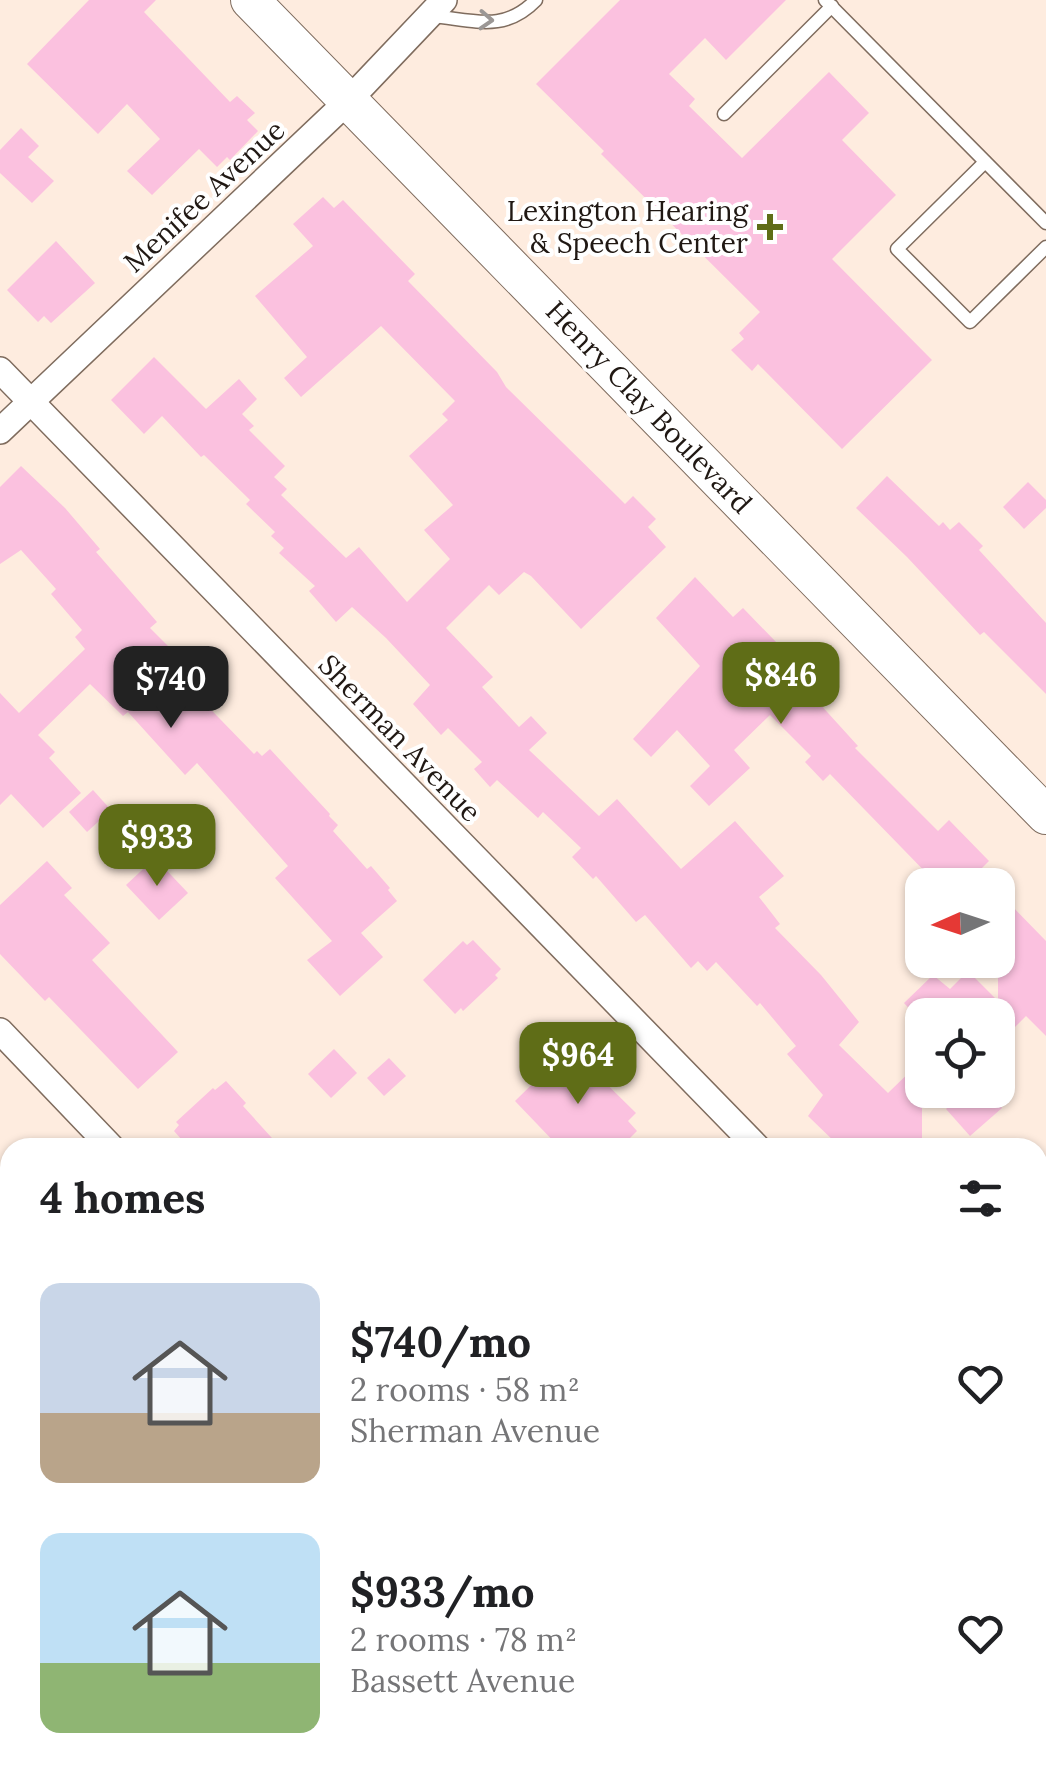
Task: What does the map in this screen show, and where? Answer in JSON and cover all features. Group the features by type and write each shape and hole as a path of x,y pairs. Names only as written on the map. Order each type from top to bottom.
{"street":[{"name":"Henry Clay Boulevard","path":"250,0 1046,814"},
{"name":"Menifee Avenue","path":"0,430 349,100 437,8"},
{"name":"Sherman Avenue","path":"0,370 748,1138"},
{"path":"0,1030 103,1138"}],"lane":[{"path":"437,8 498,22 513,20 536,0"},
{"path":"724,114 828,3 1046,223"},
{"path":"985,162 897,249 970,322 1046,246"}],"building":[{"path":"89,0 156,0 144,12 230,102 237,96 255,113 247,120 258,131 230,160 227,157 217,167 199,149 152,195 127,171 160,139 127,104 98,134 27,64"},
{"name":"Lexington Hearing & Speech Center","path":"620,0 786,0 726,60 705,38 669,74 695,99 689,106 742,158 829,72 869,113 842,140 896,195 832,259 932,360 842,449 758,364 752,371 731,350 744,339 739,333 760,312 536,84"},
{"path":"21,128 39,146 28,157 54,181 32,203 0,173 0,150"},
{"path":"323,197 334,208 343,200 415,274 408,281 497,372 506,387 625,504 633,496 656,519 648,527 666,547 581,629 524,572 499,595 489,585 446,628 493,677 482,687 519,727 531,716 547,733 529,750 599,816 617,799 681,869 735,821 784,876 759,897 780,924 775,928 859,1022 839,1045 888,1093 905,1076 905,1108 922,1108 922,1138 831,1138 808,1116 823,1095 787,1054 796,1046 760,1003 757,1006 716,962 707,971 698,961 691,968 645,915 636,922 596,876 593,879 572,857 581,848 543,812 538,818 497,780 490,787 474,769 482,762 448,728 441,735 413,704 430,685 386,638 352,607 336,622 309,591 315,586 279,553 284,548 271,536 275,532 246,504 250,500 162,416 144,434 111,400 154,357 206,409 239,379 257,399 242,414 254,426 249,430 285,466 274,477 287,489 281,495 346,558 359,547 407,602 450,559 424,530 453,505 409,456 448,420 442,414 455,401 381,326 301,397 284,378 307,357 255,296 313,246 293,224"},
{"path":"56,241 95,283 51,323 44,316 38,322 7,290"},
{"path":"21,466 65,508 100,549 96,552 157,622 150,628 190,668 187,672 192,678 186,684 254,754 257,751 262,756 270,749 330,814 338,825 333,831 390,888 397,901 361,933 383,957 340,996 307,960 332,941 275,878 288,866 197,763 185,775 128,712 123,716 90,684 38,735 55,752 49,758 81,793 43,828 11,794 0,805 0,693 19,713 85,649 75,637 82,630 51,594 56,589 21,550 0,564 0,487"},
{"path":"887,476 939,526 943,522 950,530 959,522 983,546 979,550 1046,623 1046,694 984,632 980,635 856,508"},
{"path":"1028,482 1046,500 1046,508 1024,529 1003,507"},
{"path":"695,577 733,617 743,608 807,674 799,681 858,746 855,748 938,831 949,820 989,861 982,868 921,868 830,774 823,781 805,762 811,756 770,715 734,750 750,768 709,806 690,786 710,766 677,730 651,757 633,739 700,666 656,618"},
{"path":"93,790 111,810 87,832 69,812"},
{"path":"173,814 190,831 165,854 149,837"},
{"path":"155,858 188,893 159,920 126,885"},
{"path":"47,861 72,888 64,895 110,943 92,960 178,1052 138,1089 49,997 45,1001 0,954 0,905"},
{"path":"1015,909 1046,941 1046,1036 1026,1016 1015,1027 1015,998 998,998 998,978 1015,978"},
{"path":"473,940 501,969 495,975 498,978 455,1014 423,980 463,941 467,945"},
{"path":"930,978 937,978 950,989 961,978 975,978 995,998 909,998"},
{"path":"334,1049 357,1073 331,1098 308,1074"},
{"path":"573,1051 636,1113 628,1121 637,1131 630,1138 550,1138 515,1101 561,1056 564,1059"},
{"path":"389,1058 406,1076 384,1096 367,1078"},
{"path":"226,1081 272,1138 180,1138 174,1131 179,1125 176,1122"},
{"path":"947,1108 1002,1108 970,1136"}],"place":[{"name":"Lexington Hearing & Speech Center","path":"770,227"}]}
